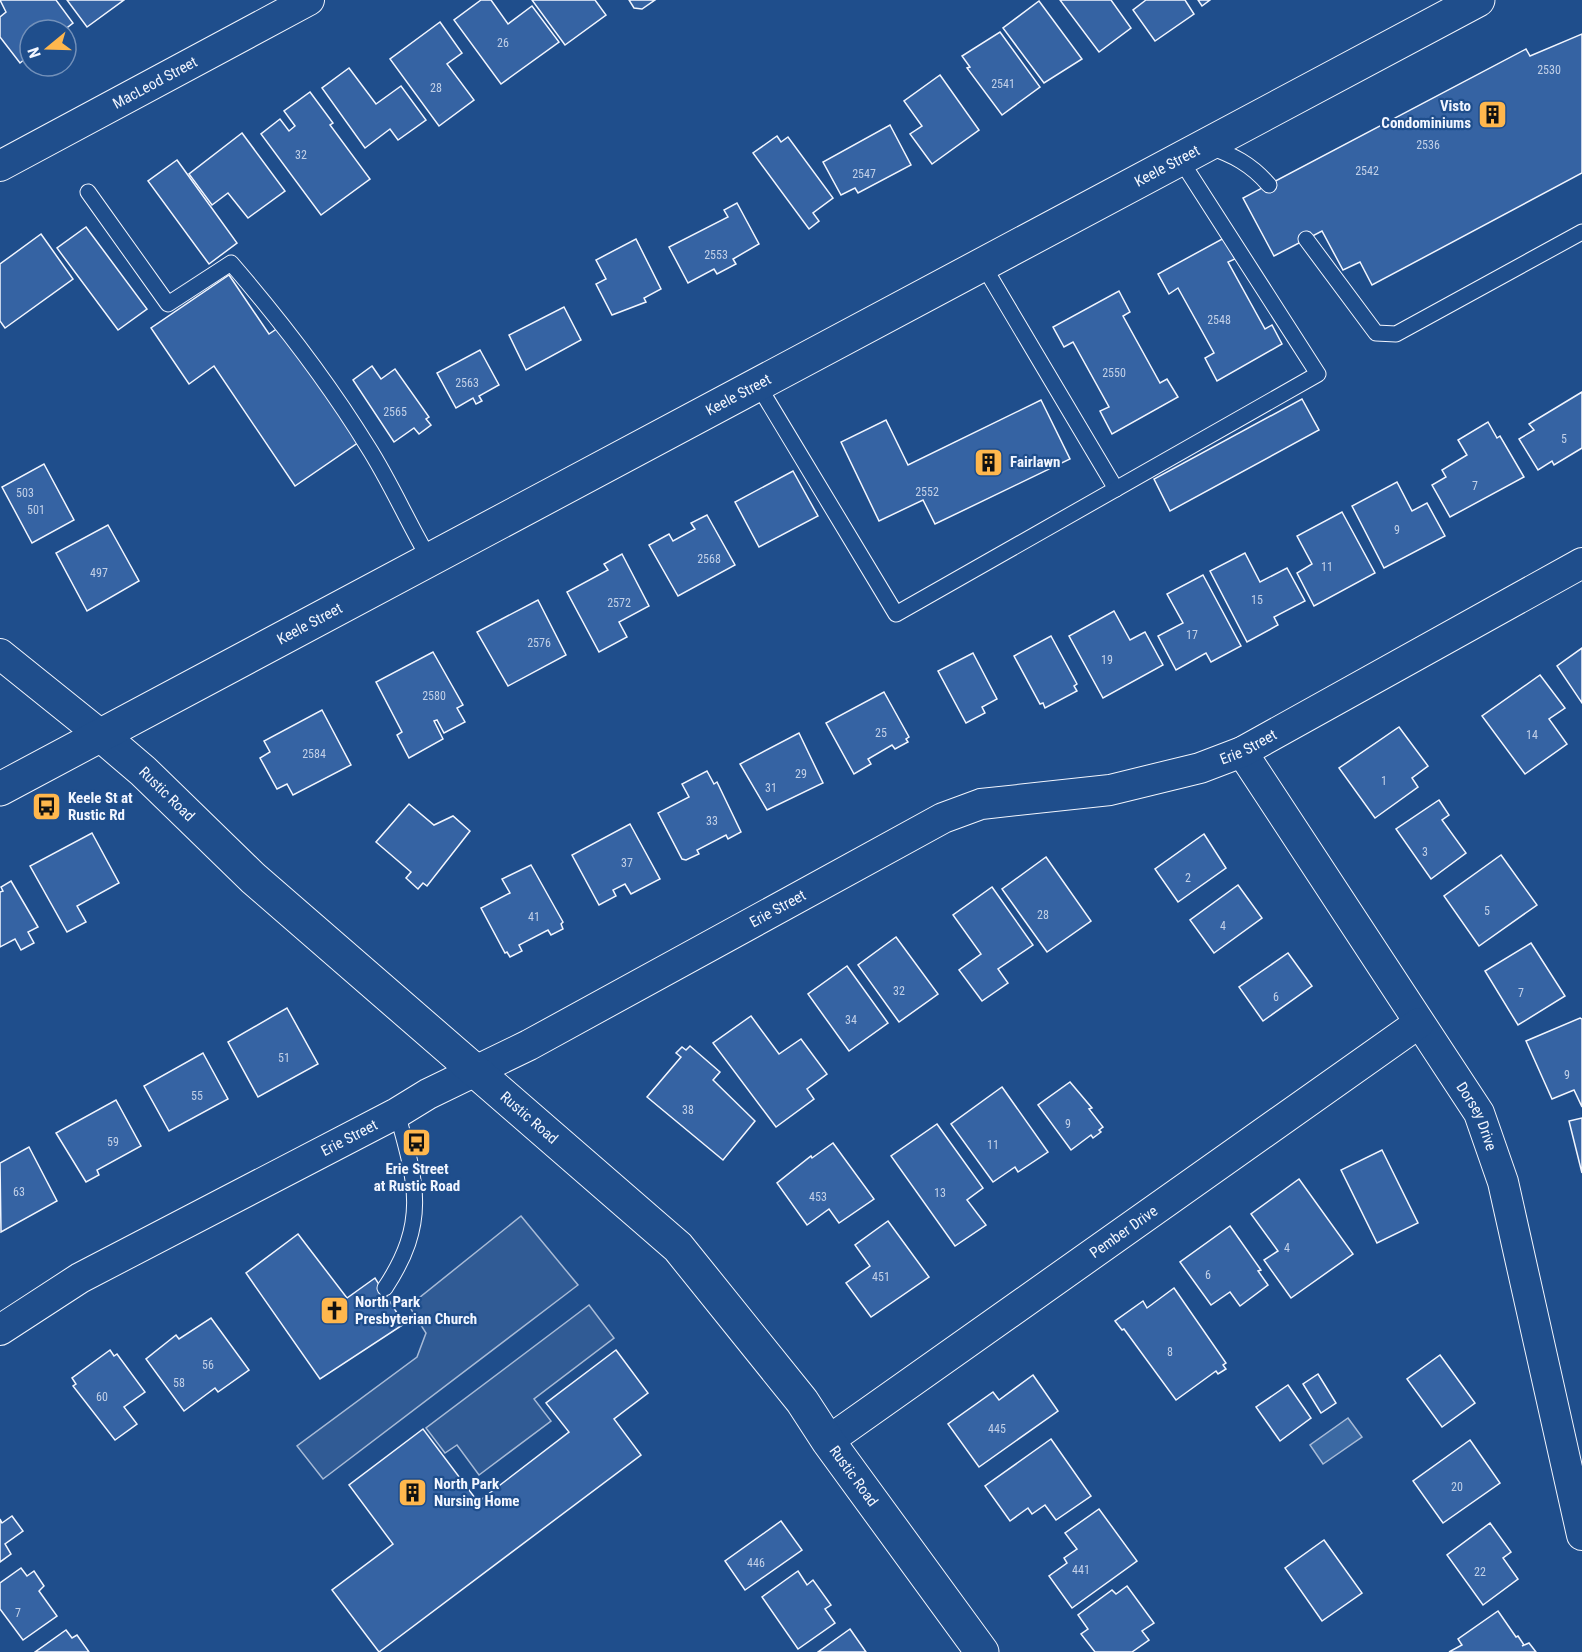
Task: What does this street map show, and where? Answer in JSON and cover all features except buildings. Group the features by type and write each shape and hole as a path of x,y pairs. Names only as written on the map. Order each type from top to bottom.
{"main road":[{"name":"Keele Street","path":"0,789 1478,0"},
{"name":"Rustic Road","path":"102,736 143,771 254,878 678,1247 802,1401 828,1441 982,1652"}],"street":[{"name":"MacLeod Street","path":"0,166 309,0"},
{"name":"Erie Street","path":"0,1330 81,1278 397,1113 428,1094 476,1073 943,818 981,804 1132,786 1200,768 1242,752 1582,563"},
{"name":"Rustic Road","path":"0,654 102,736"},
{"name":"Dorsey Drive","path":"1242,752 1479,1113 1503,1182 1570,1428 1582,1535"},
{"name":"Pember Drive","path":"828,1441 1419,1023"}],"lane":[{"path":"1193,152 1234,155 1255,168 1269,186"},
{"path":"758,385 896,614 1318,374 1193,152"},
{"path":"88,192 168,304 231,263 275,314 369,448 404,517 430,560"},
{"path":"1306,239 1376,333 1396,334 1582,232"},
{"path":"983,265 1116,489"},
{"path":"385,1288 404,1260 415,1221 414,1175 397,1113"}],"shaded area":[{"path":"521,1216 578,1285 323,1479 297,1446 417,1357 426,1333 409,1306"},
{"path":"589,1305 614,1338 534,1399 551,1421 479,1475 457,1445 445,1453 426,1428"},
{"path":"1348,1418 1362,1437 1323,1464 1310,1445"}],"place":[{"name":"Visto Condominiums","path":"1492,115"},
{"name":"Fairlawn","path":"989,462"},
{"name":"Keele St at Rustic Rd","path":"47,807"},
{"name":"Erie Street at Rustic Road","path":"417,1142"},
{"name":"North Park Presbyterian Church","path":"334,1311"},
{"name":"North Park Nursing Home","path":"413,1493"}]}
